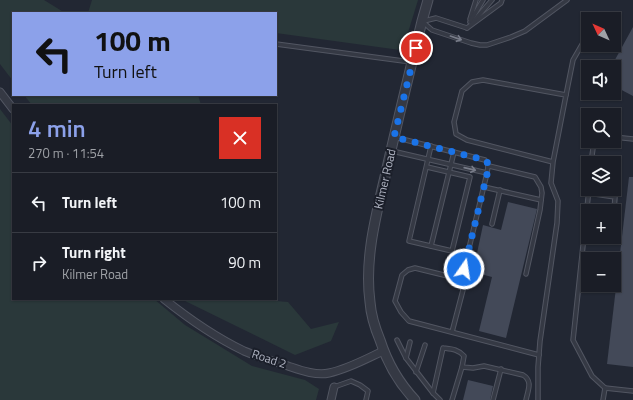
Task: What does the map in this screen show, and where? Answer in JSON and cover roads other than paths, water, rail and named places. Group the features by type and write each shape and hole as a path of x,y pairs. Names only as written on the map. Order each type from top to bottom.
{"street":[{"name":"Kilmer Road","path":"414,400 397,377 383,351 374,325 368,290 371,244 394,137 428,0"},
{"path":"0,92 12,108"},
{"name":"Road 2","path":"165,300 186,317 225,342 246,352 314,373 328,374 349,367 383,351"},
{"path":"331,400 334,387"}],"lane":[{"path":"467,28 476,0"},
{"path":"467,28 483,0"},
{"path":"467,28 492,0"},
{"path":"422,21 432,30 471,43 487,45 511,38 525,31 566,0"},
{"path":"467,28 503,1"},
{"path":"422,21 436,18 467,28"},
{"path":"277,44 412,62"},
{"path":"538,400 539,355 557,223 558,201 552,183 553,162 573,60 581,46"},
{"path":"553,162 467,140 456,134 454,122 462,91 472,82 483,80 566,95"},
{"path":"394,137 485,160 489,166 535,177 541,187 541,200 526,274"},
{"path":"621,138 633,139"},
{"path":"427,167 470,177 452,252 409,241 431,146"},
{"path":"391,150 487,173"},
{"path":"431,246 454,152"},
{"path":"464,269 489,166"},
{"path":"484,187 541,200"},
{"path":"492,224 500,190"},
{"path":"610,196 615,197 614,204"},
{"path":"583,244 572,340 592,376 605,388 633,391"},
{"path":"452,332 463,290 461,282 456,278 415,268 408,270 402,275 395,301 401,312 409,321 539,355"},
{"path":"397,340 406,358 416,372 440,400"},
{"path":"406,358 410,342"},
{"path":"416,372 425,345"},
{"path":"433,393 443,348 456,350 461,352 464,356 462,368 452,400"},
{"path":"462,368 484,366 523,375 528,378 529,382 526,400"},
{"path":"493,400 500,369"},
{"path":"334,387 351,381 368,391 367,400"},
{"path":"603,400 605,388"}]}
